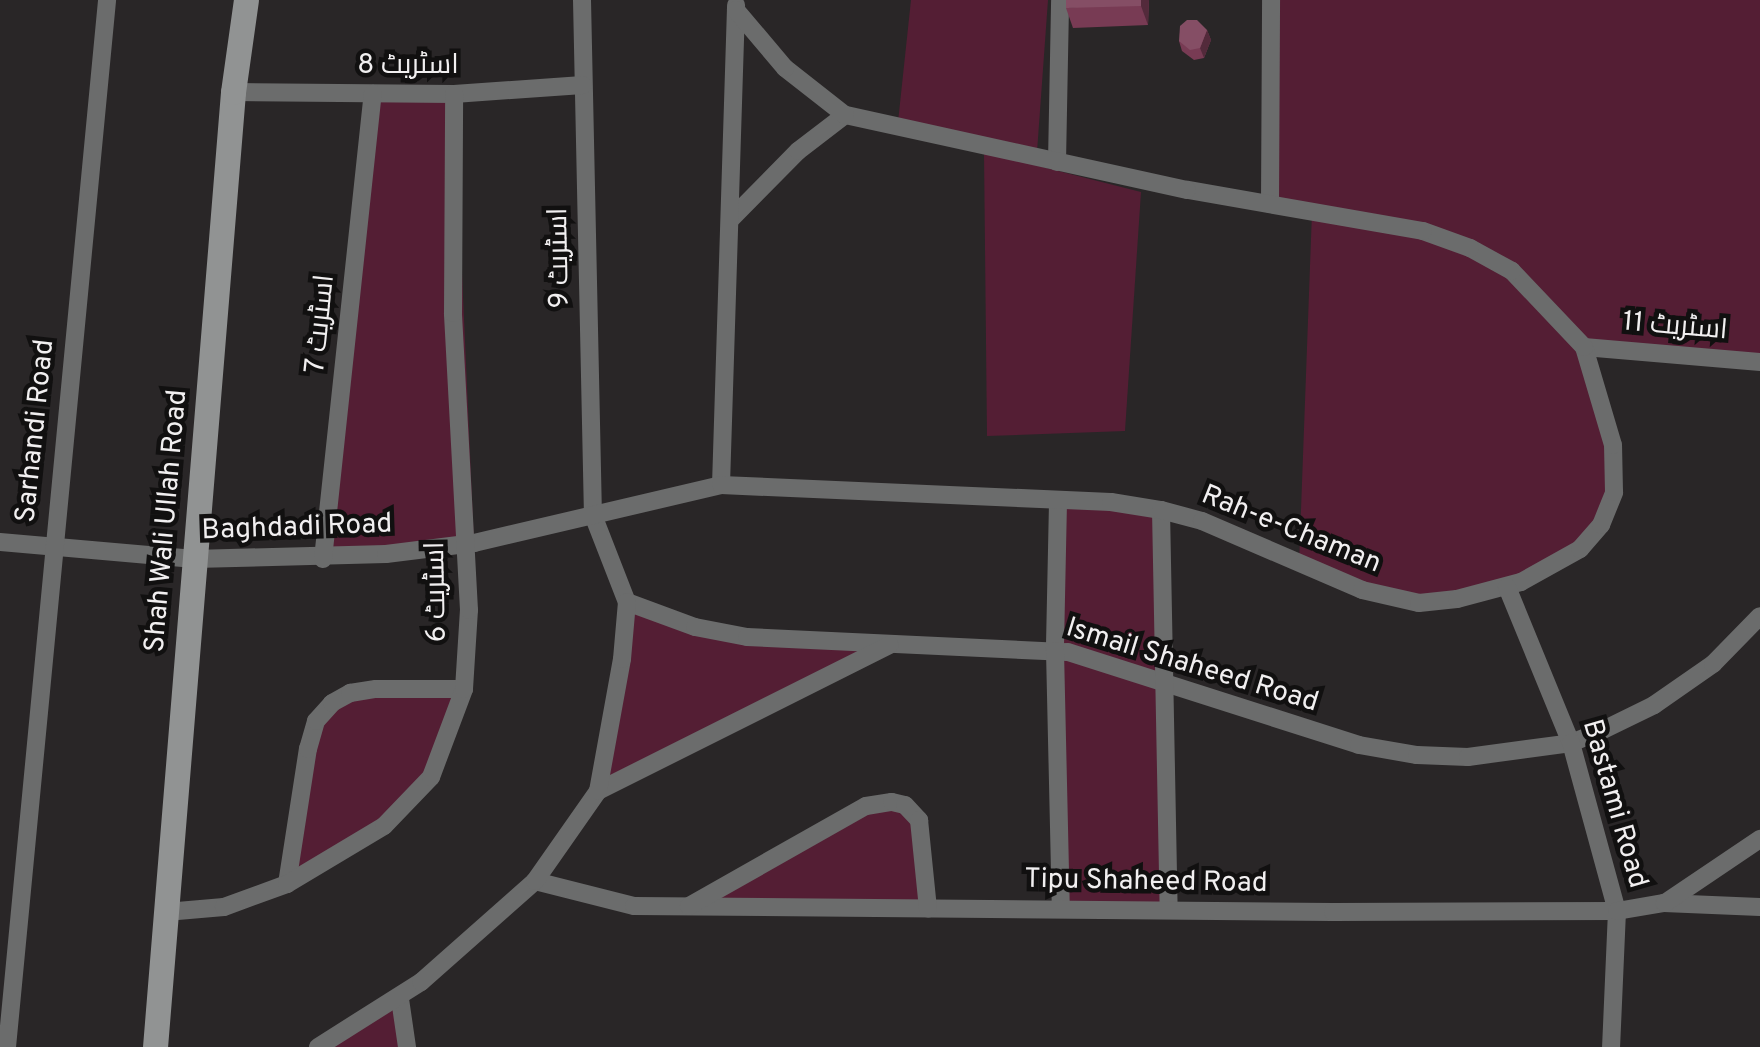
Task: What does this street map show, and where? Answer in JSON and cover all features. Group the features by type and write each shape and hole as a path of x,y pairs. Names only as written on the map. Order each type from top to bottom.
{"street":[{"name":"Sarhandi Road","path":"8,1047 106,0"},
{"name":"Shah Wali Ullah Road","path":"155,1047 233,92 246,0"},
{"name":"اسٹریٹ 9","path":"582,0 593,515"},
{"path":"1058,162 1060,0"},
{"path":"1270,204 1271,0"},
{"path":"722,485 736,5"},
{"name":"Rah-e-Chaman","path":"593,515 722,485 1111,502 1202,522 1362,590 1420,603 1507,587 1552,568 1580,549 1602,525 1614,492 1614,445 1584,346 1512,271 1470,248 1423,231 1058,162 845,115 785,68 736,5"},
{"name":"اسٹریٹ 8","path":"233,92 454,94 583,84"},
{"name":"اسٹریٹ 7","path":"323,559 373,94"},
{"name":"اسٹریٹ 6","path":"166,912 224,907 287,884 384,826 431,777 464,688 468,610 454,313 454,94"},
{"path":"730,220 798,151 845,115"},
{"name":"اسٹریٹ 11","path":"1584,346 1760,362"},
{"path":"1058,502 1056,651 1061,908"},
{"path":"1161,510 1169,910"},
{"name":"Baghdadi Road","path":"0,542 52,550 194,559 323,559 464,545 593,515"},
{"path":"318,1047 400,999 535,881 598,790 627,602 593,515"},
{"name":"Bastami Road","path":"1507,587 1570,743 1616,911 1611,1047"},
{"path":"627,602 695,627 747,637 894,643"},
{"name":"Ismail Shaheed Road","path":"598,790 894,643 1056,651 1163,680 1359,745 1418,755 1468,757 1570,743 1654,705 1713,664 1760,616"},
{"path":"287,884 308,749 316,722 332,703 350,693 376,689 464,688"},
{"path":"688,906 866,806 892,802 905,806 919,820 928,909"},
{"path":"1664,904 1760,840"},
{"name":"Tipu Shaheed Road","path":"535,881 634,906 1616,911 1664,904 1760,907"},
{"path":"400,999 407,1047"}],"shaded area":[{"path":"911,0 1048,0 1037,152 898,122"},
{"path":"1265,0 1760,0 1760,357 1577,339 1603,405 1610,486 1598,520 1577,547 1549,566 1426,602 1299,564 1312,212 1263,203"},
{"path":"373,94 454,94 474,543 323,559"},
{"path":"984,152 1141,192 1125,431 987,436"},
{"path":"1058,502 1165,518 1169,910 1061,908"},
{"path":"625,597 695,627 895,643 598,791"},
{"path":"464,689 431,777 384,826 287,884 316,721 350,693"},
{"path":"892,802 919,820 928,909 689,907"},
{"path":"400,999 407,1047 320,1047"}],"building":[{"path":"1066,0 1141,0 1141,6 1066,8"},
{"path":"1187,20 1197,20 1207,30 1200,48 1190,50 1179,41 1180,26"}]}
